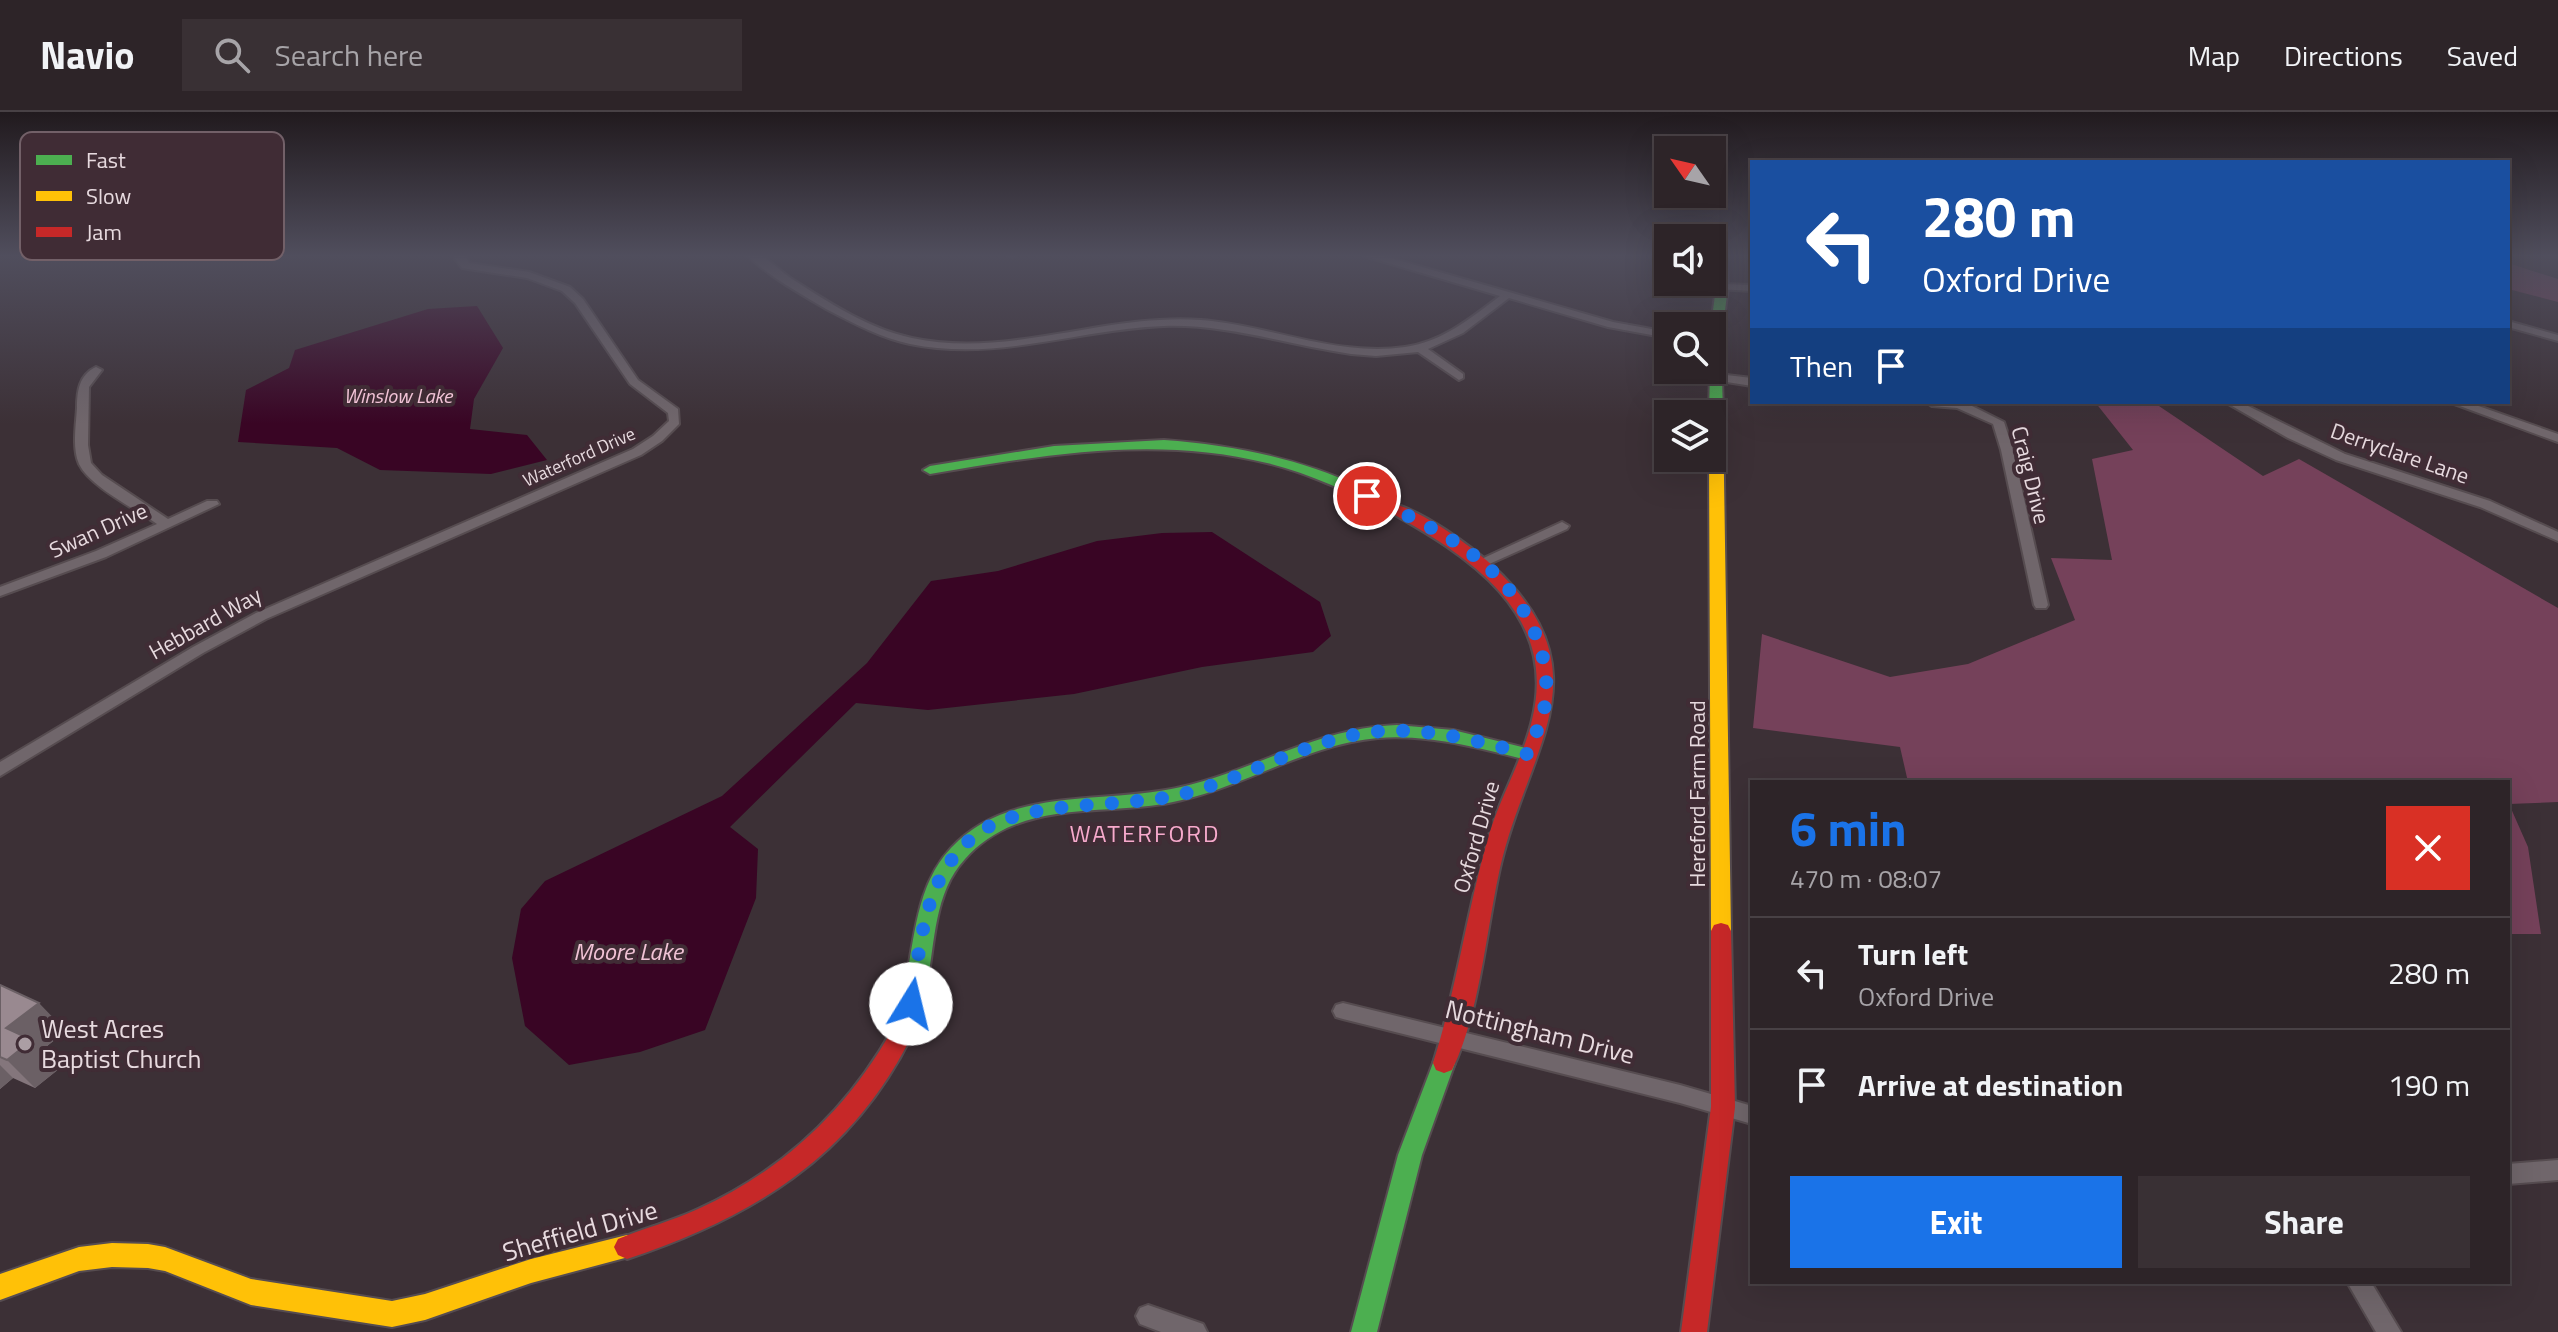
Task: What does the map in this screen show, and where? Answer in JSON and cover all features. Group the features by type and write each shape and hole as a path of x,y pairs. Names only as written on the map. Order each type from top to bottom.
{"street":[{"name":"Waterford Drive","path":"443,536 637,452 659,440 675,421 674,412 634,382 586,311"},
{"path":"843,311 907,340 933,345 995,346 1099,328 1166,322 1231,326 1353,352 1420,348 1457,334 1487,311"},
{"path":"1563,311 1654,339"},
{"path":"2510,325 2558,338"},
{"path":"1648,336 1654,336"},
{"path":"1420,348 1459,376"},
{"path":"96,370 83,387 82,445 85,463 97,478 167,524"},
{"path":"1726,379 1750,382"},
{"name":"Hereford Farm Road","path":"1694,1332 1723,1107 1718,384"},
{"name":"Craig Drive","path":"1951,404 1998,422 2041,605"},
{"name":"Derryclare Lane","path":"2235,404 2356,463 2531,521 2558,537"},
{"path":"2461,404 2558,438"},
{"name":"Oxford Drive","path":"930,470 1099,443 1144,442 1221,447 1292,464 1327,477 1412,518 1482,562 1507,586 1542,648 1547,681 1543,714 1496,845 1452,1037 1410,1156 1364,1332"},
{"name":"Swan Drive","path":"0,592 58,572 212,504"},
{"path":"1482,562 1562,526"},
{"name":"Hebbard Way","path":"0,770 198,650 261,616 443,536"},
{"name":"Sheffield Drive","path":"0,1287 55,1262 105,1253 160,1256 240,1289 400,1313 509,1277 633,1248 713,1216 764,1187 849,1112 900,1038 911,1004 925,918 934,886 956,855 978,833 1007,820 1044,810 1139,802 1183,794 1221,782 1284,755 1373,732 1455,735 1527,754"},
{"name":"Nottingham Drive","path":"1343,1011 1750,1114"},
{"path":"2510,1174 2558,1170"},
{"path":"2359,1284 2389,1332"},
{"path":"1148,1316 1195,1332"}],"shaded area":[{"path":"2097,404 2156,404 2263,476 2299,459 2558,608 2558,802 2510,804 2510,780 1908,780 1900,747 1753,728 1762,634 1890,677 1968,664 2075,620 2051,558 2112,560 2092,459 2133,450"},
{"path":"2510,806 2528,847 2541,934 2510,934"}],"water":[{"name":"Winslow Lake","path":"422,311 480,311 503,348 474,399 470,429 527,435 547,460 491,474 380,470 337,448 238,442 246,390 289,368 295,350"},
{"name":"Moore Lake","path":"1212,532 1320,602 1331,636 1313,652 1202,667 1074,694 928,710 856,703 730,827 758,849 756,898 705,1030 640,1052 569,1065 525,1026 512,958 521,909 545,881 722,796 867,663 931,581 998,571 1097,541 1162,533"}],"building":[{"path":"0,985 39,1003 6,1028 32,1040 7,1060 0,1057"}],"traffic: fast":[{"path":"1716,400 1715,341 1719,311"},
{"path":"930,470 1054,450 1110,445 1164,444 1218,448 1273,460 1330,479 1391,507"},
{"path":"900,1037 914,991 928,915 939,882 958,853 981,833 1006,820 1063,807 1181,794 1352,735 1397,731 1434,734 1527,754"},
{"path":"1364,1332 1410,1155 1444,1063"}],"traffic: slow":[{"path":"1717,472 1721,931"},
{"path":"0,1287 79,1259 112,1255 148,1256 165,1259 251,1292 392,1314 425,1307 531,1271 627,1247"}],"traffic: jam":[{"path":"1391,507 1452,542 1506,588 1527,615 1541,645 1546,679 1542,717 1496,843 1460,1009 1444,1063"},
{"path":"1694,1332 1723,1107 1721,931"},
{"path":"627,1247 709,1216 749,1195 786,1170 821,1142 852,1110 879,1075 900,1037"}],"place":[{"name":"West Acres Baptist Church","path":"25,1044"}],"district":[{"name":"WATERFORD","path":"1145,834"}],"route":[{"path":"911,1004 925,918 934,886 956,855 978,833 1007,820 1044,810 1139,802 1183,794 1221,782 1284,755 1373,732 1416,731 1455,735 1527,754 1543,714 1547,681 1542,648 1527,618 1507,586 1482,562 1412,518 1367,496"}]}
